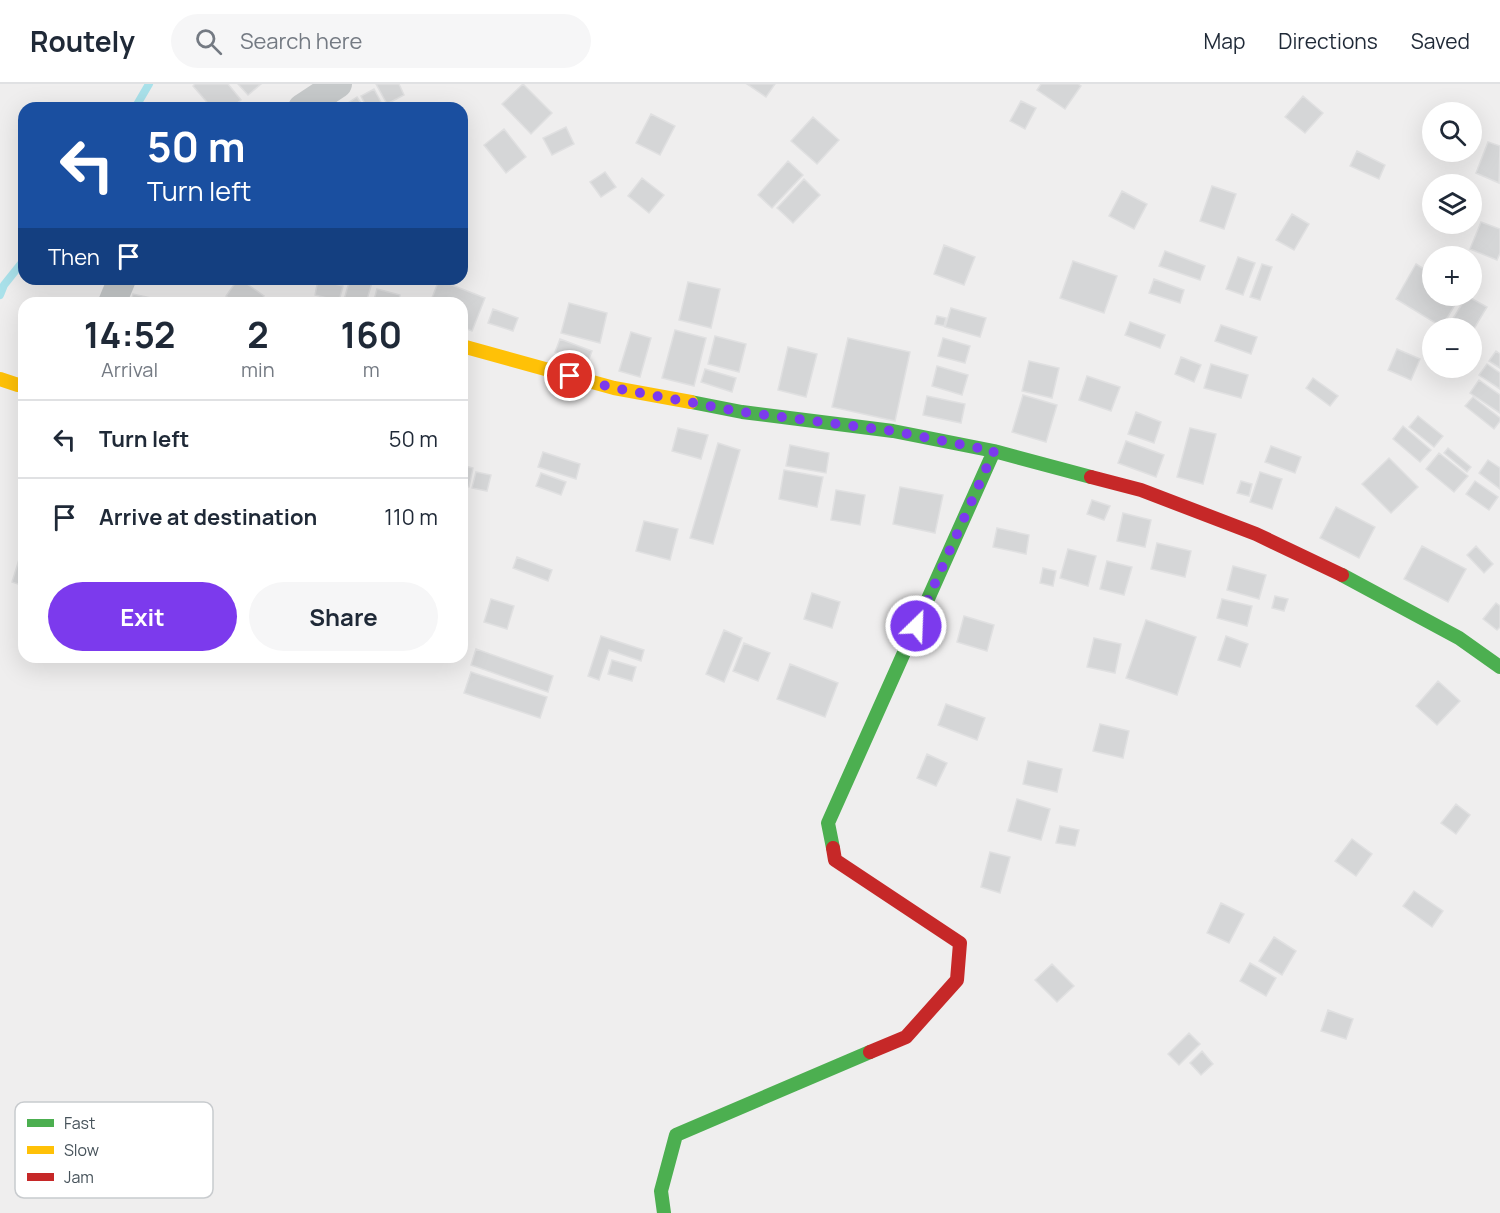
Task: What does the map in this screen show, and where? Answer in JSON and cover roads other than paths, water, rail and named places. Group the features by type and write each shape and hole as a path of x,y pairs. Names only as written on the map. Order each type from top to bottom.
{"street":[{"path":"311,102 338,84"},
{"path":"468,348 614,388 742,412 893,431 994,451 1141,490 1256,534 1353,580 1459,638 1500,668"},
{"path":"0,379 18,385"},
{"path":"664,1213 661,1191 675,1135 906,1038 957,980 960,943 835,860 828,823 994,451"}],"waterway":[{"path":"138,102 149,84"},
{"path":"0,295 4,285 18,268"}]}
